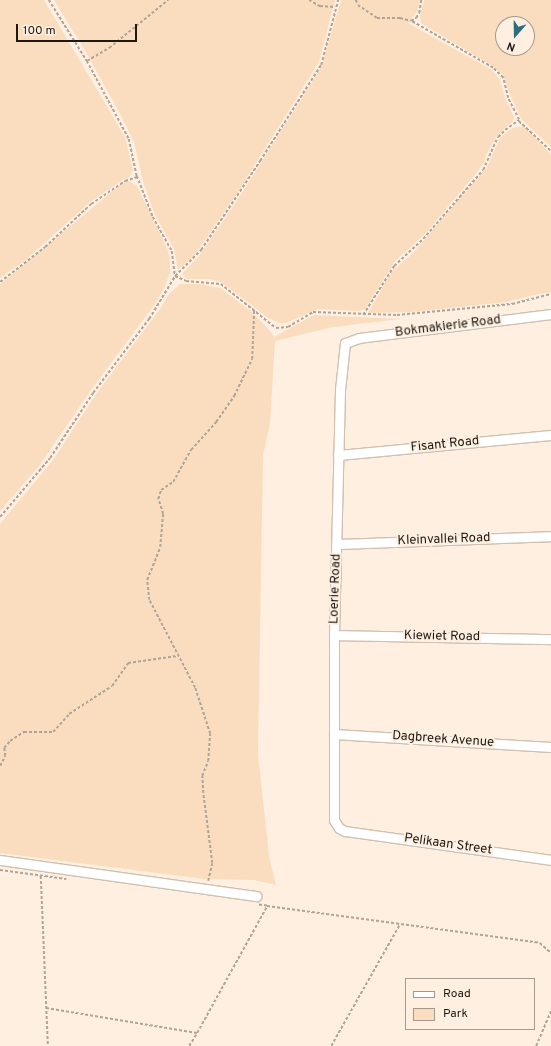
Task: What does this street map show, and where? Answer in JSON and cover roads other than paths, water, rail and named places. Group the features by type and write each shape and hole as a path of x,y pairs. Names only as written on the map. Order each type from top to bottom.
{"street":[{"name":"Bokmakierie Road","path":"345,343 359,338 551,314"},
{"name":"Loerie Road","path":"345,343 340,390 334,635 334,820 339,828 345,831"},
{"name":"Fisant Road","path":"338,455 551,435"},
{"name":"Kleinvallei Road","path":"337,544 551,536"},
{"name":"Kiewiet Road","path":"334,635 551,639"},
{"name":"Dagbreek Avenue","path":"334,734 551,747"},
{"name":"Pelikaan Street","path":"345,831 551,860"},
{"path":"0,860 206,889 254,900"}]}
